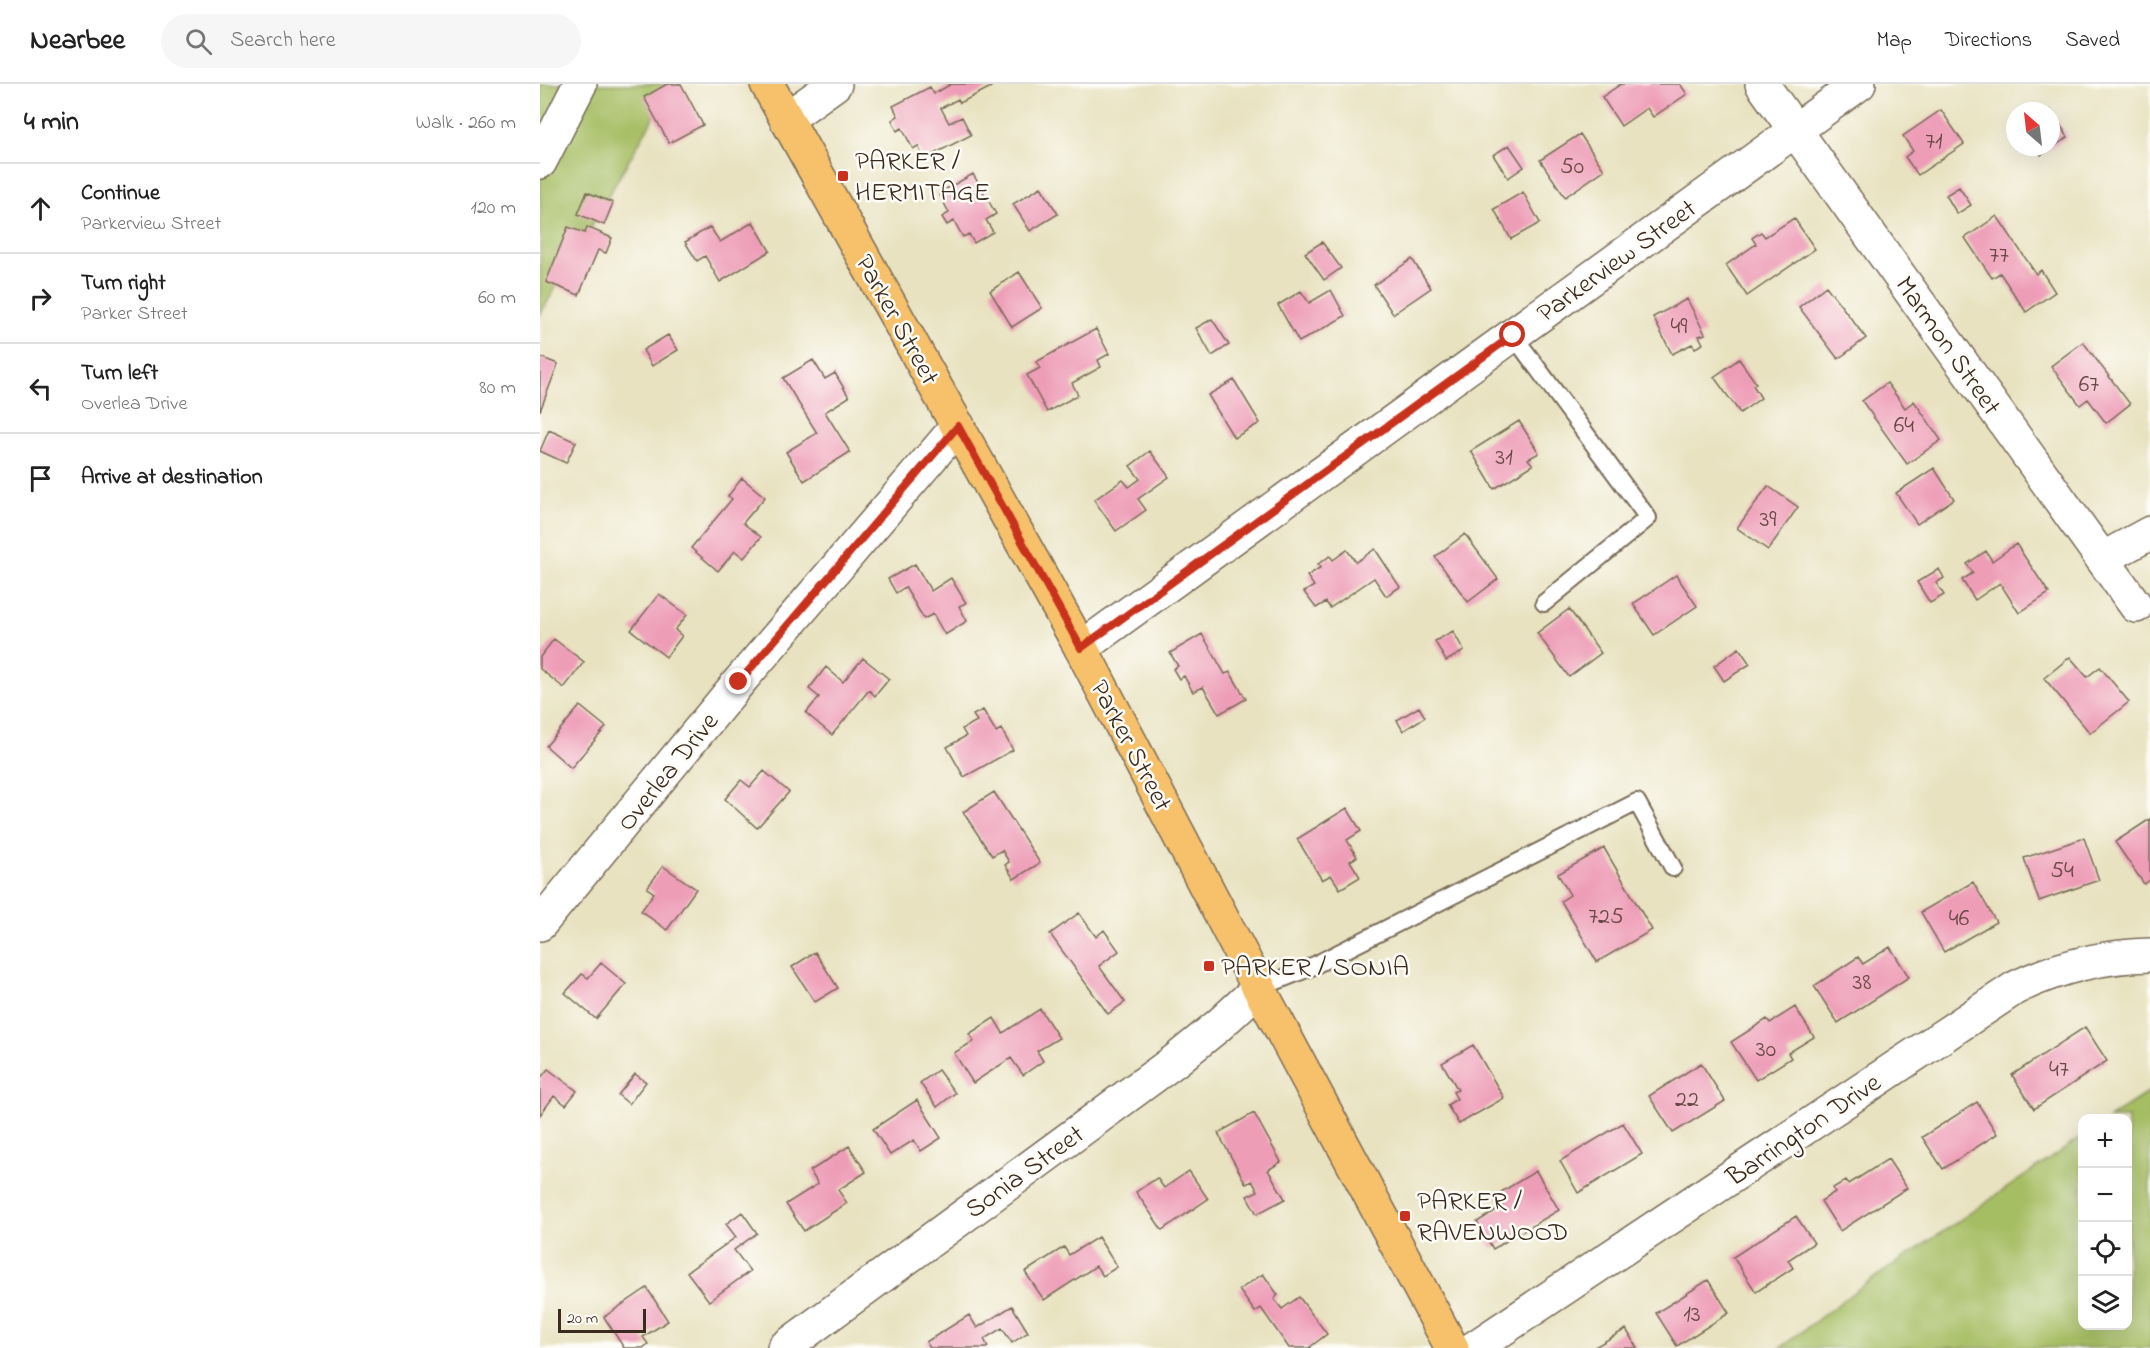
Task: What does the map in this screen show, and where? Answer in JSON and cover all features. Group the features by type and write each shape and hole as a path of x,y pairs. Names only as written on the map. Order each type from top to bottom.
{"main road":[{"name":"Parker Street","path":"767,84 1081,648 1259,988 1452,1348"}],"street":[{"path":"540,162 580,84"},
{"path":"786,118 835,84"},
{"name":"Marmon Street","path":"1762,84 2136,606"},
{"name":"Parkerview Street","path":"1081,648 1859,84"},
{"name":"Overlea Drive","path":"540,924 739,682 958,426"},
{"path":"2102,559 2150,533"},
{"name":"Barrington Drive","path":"1474,1348 2015,988 2063,967 2115,956 2150,955"},
{"name":"Sonia Street","path":"784,1348 1176,1060 1259,988"}],"lane":[{"path":"1513,335 1648,518 1544,603"},
{"path":"1259,988 1310,968 1637,802 1673,868"}],"green space":[{"path":"540,84 670,84 651,122 540,315"},
{"path":"2150,1091 2150,1348 1780,1348 1858,1289 2078,1140 2078,1330 2132,1330 2132,1114 2115,1114"}],"building":[{"path":"667,84 681,84 703,125 669,143 644,97"},
{"path":"951,84 989,84 991,87 960,103 958,99 941,108 949,123 962,117 971,135 924,159 918,146 913,149 902,128 897,131 892,120 898,116 893,106 930,87 934,94"},
{"path":"1621,84 1680,84 1687,94 1653,117 1647,108 1621,126 1602,97"},
{"path":"1941,110 1964,144 1918,175 1905,157 1913,151 1903,136"},
{"path":"2060,125 2068,137 2060,142"},
{"path":"1580,134 1604,170 1565,197 1540,160"},
{"path":"1509,145 1524,167 1508,178 1493,155"},
{"path":"973,174 996,214 986,220 993,232 974,243 969,234 963,237 954,221 947,225 942,217 949,213 939,193"},
{"path":"1041,187 1058,214 1030,231 1013,204"},
{"path":"1959,187 1971,205 1957,214 1946,195"},
{"path":"587,192 613,203 604,225 578,214"},
{"path":"1523,192 1540,223 1511,239 1494,209"},
{"path":"1997,216 2036,274 2041,270 2055,292 2026,312 2000,273 1992,278 1965,238"},
{"path":"1794,218 1815,249 1747,296 1726,265 1756,244 1752,238 1761,232 1765,237"},
{"path":"753,222 770,251 720,282 705,256 697,261 685,242 710,227 720,242"},
{"path":"568,227 585,233 587,227 612,238 606,253 598,250 579,295 546,282"},
{"path":"1322,242 1341,268 1324,280 1305,253"},
{"path":"1412,259 1431,288 1393,314 1374,285"},
{"path":"1019,272 1042,308 1012,327 990,291"},
{"path":"1826,286 1866,338 1838,359 1799,307"},
{"path":"1331,290 1345,316 1299,342 1278,305 1301,291 1309,303"},
{"path":"1687,299 1705,334 1699,336 1703,344 1695,348 1692,344 1672,354 1653,317"},
{"path":"1212,319 1229,345 1212,356 1196,328"},
{"path":"1096,329 1109,354 1098,360 1101,367 1072,383 1078,395 1047,412 1027,375 1040,368 1036,362"},
{"path":"668,335 678,350 652,366 643,350"},
{"path":"2083,342 2130,404 2106,423 2088,399 2080,405 2051,366"},
{"path":"540,357 558,364 540,411"},
{"path":"1739,359 1756,383 1753,385 1761,398 1740,413 1714,377"},
{"path":"813,360 825,379 835,373 849,397 825,412 850,452 804,481 786,452 817,433 783,378"},
{"path":"1234,380 1260,423 1234,438 1208,395"},
{"path":"1887,383 1905,408 1914,401 1941,440 1907,464 1862,401"},
{"path":"1519,421 1539,453 1528,459 1533,465 1494,489 1471,451"},
{"path":"549,430 576,442 566,463 540,451"},
{"path":"1150,451 1169,477 1138,499 1146,510 1116,531 1094,500 1123,480 1129,487 1140,479 1130,466"},
{"path":"1934,468 1954,499 1917,524 1896,493"},
{"path":"742,478 765,497 743,523 761,537 744,558 735,551 718,571 691,548 732,499 728,496"},
{"path":"1768,486 1798,507 1768,550 1737,528"},
{"path":"1465,534 1498,579 1468,602 1435,557"},
{"path":"2016,544 2049,593 2019,613 2000,583 1975,600 1962,580 1973,573 1967,564 1986,551 1992,561"},
{"path":"1375,549 1400,587 1386,596 1374,578 1330,608 1326,602 1316,608 1304,592 1314,586 1307,576 1321,567 1318,564 1330,556 1333,560 1347,550 1356,562"},
{"path":"915,564 931,591 951,578 966,603 959,606 967,621 945,635 933,614 924,619 905,587 896,593 888,579"},
{"path":"1939,569 1944,578 1936,583 1944,595 1930,603 1917,582"},
{"path":"1676,575 1697,606 1654,635 1633,604"},
{"path":"659,594 687,615 675,630 682,636 666,657 631,630"},
{"path":"1569,609 1601,653 1569,677 1537,633"},
{"path":"1453,631 1464,651 1446,661 1435,641"},
{"path":"1202,634 1225,674 1230,672 1246,699 1219,714 1203,687 1193,692 1184,676 1179,679 1173,669 1178,666 1170,653"},
{"path":"554,639 584,662 564,688 540,669 540,657"},
{"path":"1739,648 1750,664 1724,681 1714,666"},
{"path":"2070,657 2087,677 2100,667 2129,702 2090,733 2044,678"},
{"path":"863,658 889,679 875,696 869,690 832,735 806,713 819,697 809,689 826,667 843,682"},
{"path":"580,706 606,727 571,768 546,746"},
{"path":"1419,707 1425,717 1403,731 1397,720"},
{"path":"983,710 996,732 1001,729 1013,750 964,777 947,747 966,736 962,729 977,721 973,715"},
{"path":"764,771 789,792 757,828 725,799 741,780 750,787"},
{"path":"994,792 1040,863 1014,879 1005,865 1009,862 1002,850 992,856 963,812"},
{"path":"1347,808 1361,831 1347,840 1357,857 1350,861 1360,877 1340,889 1331,875 1322,880 1297,839"},
{"path":"2150,819 2150,880 2144,884 2115,842"},
{"path":"2084,838 2099,880 2039,901 2024,858"},
{"path":"1604,848 1652,930 1597,962 1561,901 1570,895 1558,874"},
{"path":"663,866 696,889 667,930 641,911 654,893 647,888"},
{"path":"1973,882 1996,922 1944,952 1921,912"},
{"path":"1079,913 1096,937 1104,930 1119,951 1099,966 1125,1002 1108,1014 1050,934"},
{"path":"1890,947 1909,977 1838,1023 1814,986 1858,957 1863,964"},
{"path":"815,952 838,988 815,1002 792,967"},
{"path":"601,963 626,984 596,1019 565,993 582,974 588,978"},
{"path":"1795,1007 1814,1037 1788,1053 1791,1058 1756,1080 1731,1042 1767,1019 1770,1023"},
{"path":"1040,1009 1059,1038 1037,1051 1043,1061 1023,1075 1011,1058 973,1083 954,1053 974,1041 969,1034 994,1018 1003,1033"},
{"path":"2085,1027 2107,1061 2034,1109 2012,1075"},
{"path":"1473,1045 1504,1098 1459,1124 1447,1105 1457,1099 1453,1092 1458,1090 1442,1063"},
{"path":"1701,1063 1725,1101 1673,1133 1649,1096"},
{"path":"548,1069 577,1091 566,1105 554,1096 540,1115 540,1079"},
{"path":"938,1070 955,1093 937,1107 920,1083"},
{"path":"635,1074 646,1082 629,1104 618,1095"},
{"path":"917,1100 941,1138 921,1151 914,1140 890,1155 873,1129"},
{"path":"1977,1102 1997,1134 1943,1169 1922,1137"},
{"path":"1254,1113 1281,1162 1268,1170 1285,1199 1257,1214 1247,1196 1258,1191 1252,1181 1246,1184 1218,1133"},
{"path":"1623,1123 1642,1154 1578,1193 1560,1161"},
{"path":"849,1146 866,1172 838,1190 847,1203 804,1231 786,1204 818,1184 810,1171"},
{"path":"1888,1159 1907,1188 1840,1231 1821,1201 1835,1192 1833,1188 1846,1180 1849,1184"},
{"path":"1189,1171 1208,1199 1162,1230 1136,1192 1157,1178 1164,1188"},
{"path":"1536,1171 1559,1210 1493,1249 1477,1222 1503,1206 1496,1195"},
{"path":"742,1212 757,1233 734,1250 750,1271 709,1301 687,1272 736,1237 726,1224"},
{"path":"1796,1216 1814,1243 1788,1260 1793,1268 1756,1292 1733,1257"},
{"path":"1098,1237 1117,1267 1103,1276 1096,1266 1044,1300 1025,1272 1064,1247 1069,1255"},
{"path":"1263,1274 1278,1295 1274,1299 1282,1309 1299,1297 1327,1334 1311,1348 1289,1348 1261,1308 1255,1312 1239,1290"},
{"path":"1708,1280 1729,1313 1677,1346 1656,1313"},
{"path":"647,1288 668,1321 643,1337 648,1344 643,1348 624,1348 604,1317"},
{"path":"1012,1306 1028,1332 1012,1343 1002,1328 984,1339 988,1347 986,1348 930,1348 926,1342 969,1315 977,1328"},
{"path":"1626,1329 1637,1348 1593,1348"}],"place":[{"name":"PARKER / HERMITAGE","path":"843,176"},
{"name":"PARKER / SONIA","path":"1209,966"},
{"name":"PARKER / RAVENWOOD","path":"1405,1216"}],"route":[{"path":"739,682 958,426 1081,648 1513,335"}]}
